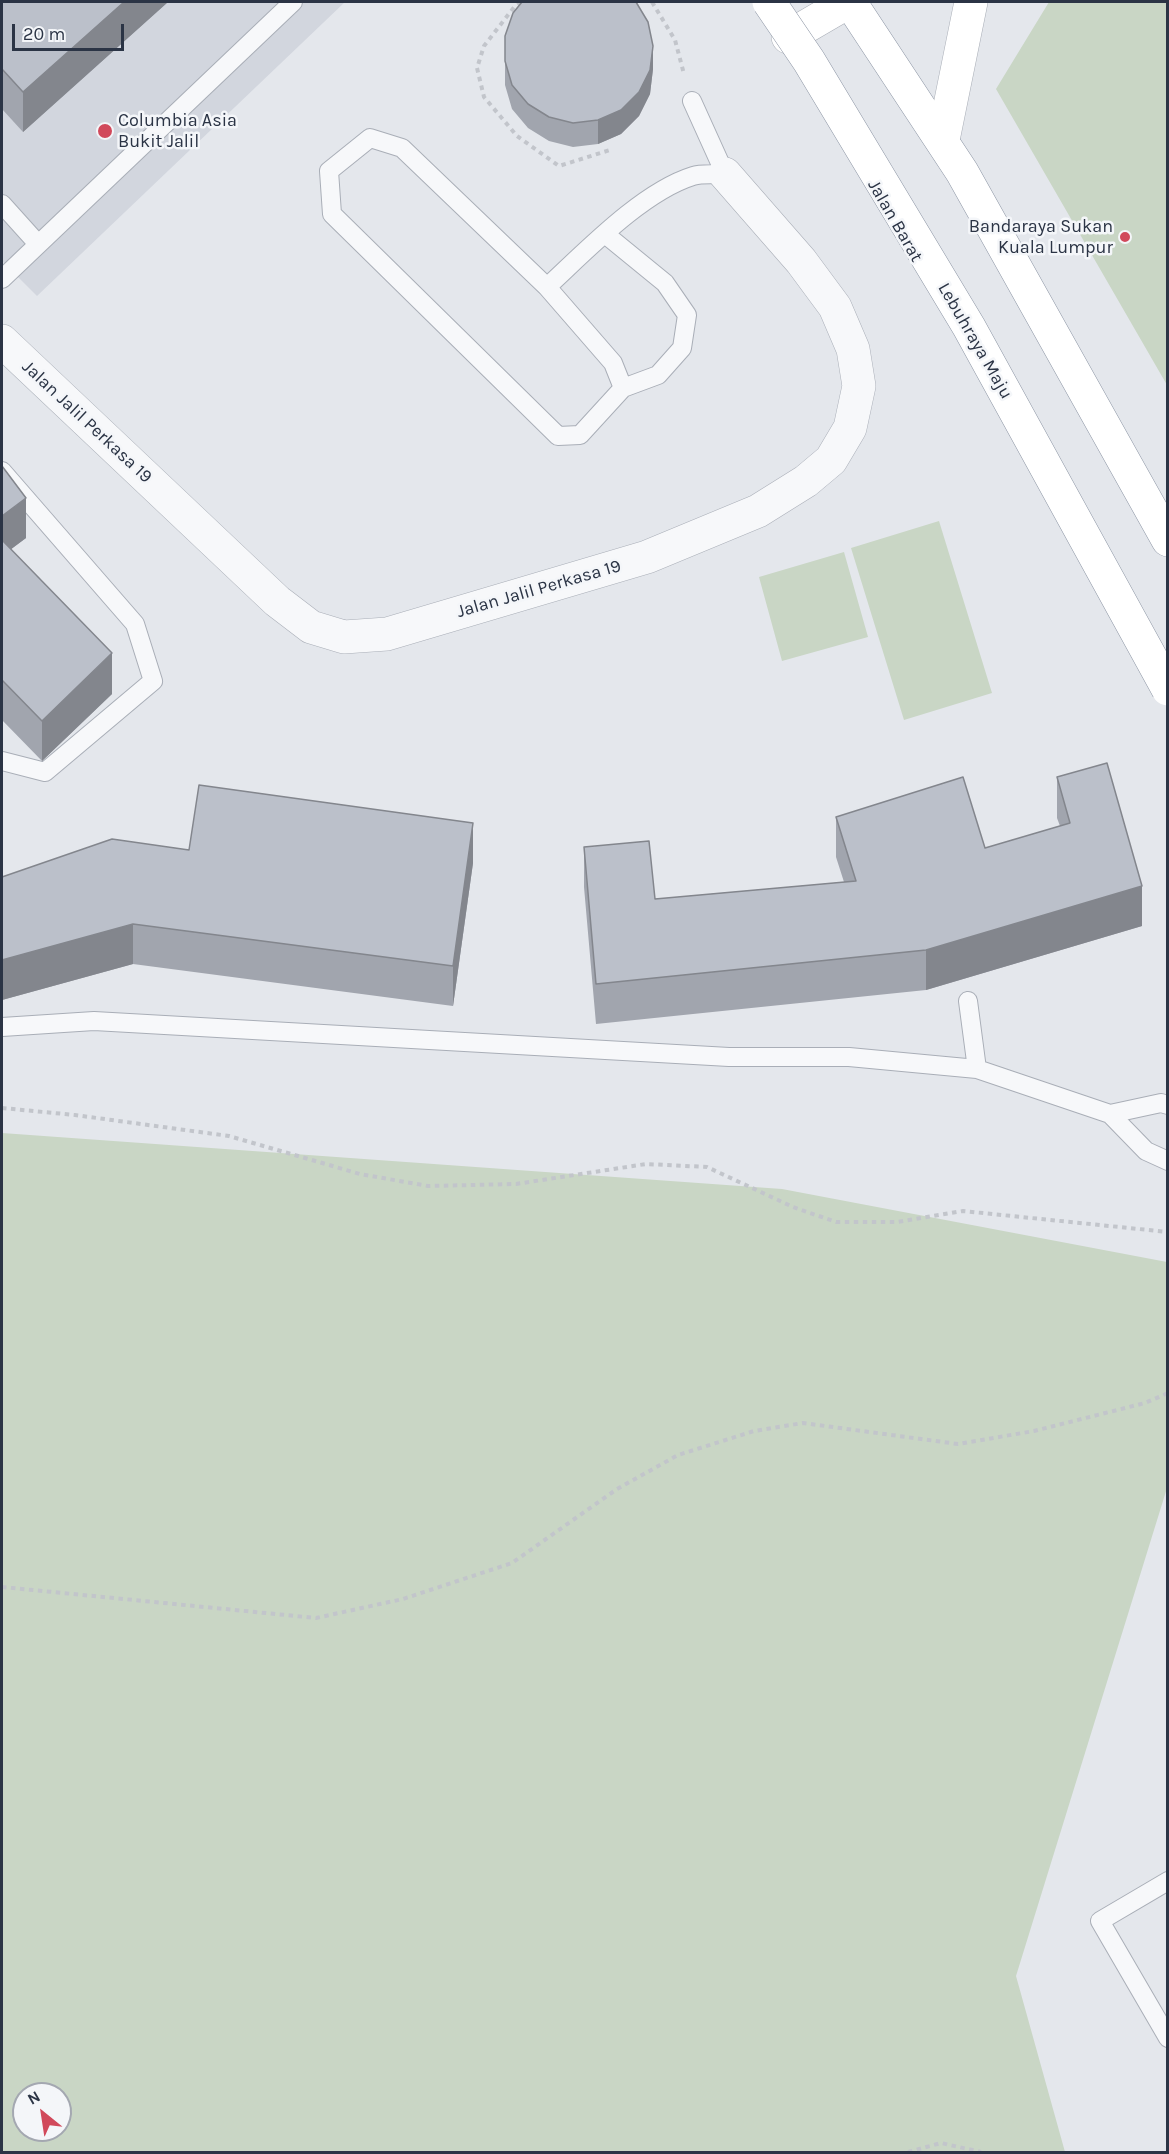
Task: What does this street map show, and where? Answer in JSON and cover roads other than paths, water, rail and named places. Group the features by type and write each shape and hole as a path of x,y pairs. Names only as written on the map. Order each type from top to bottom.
{"main road":[{"name":"Jalan Barat","path":"767,2 1167,690"},
{"name":"Lebuhraya Maju","path":"767,2 810,61 969,327 1167,690"},
{"path":"788,37 849,2 962,172 1167,540"},
{"path":"865,2 1167,512"},
{"path":"944,135 971,2"}],"street":[{"name":"Jalan Jalil Perkasa 19","path":"2,341 277,601 311,627 344,637 387,634 647,557 758,511 806,481 831,460 850,428 859,386 853,349 836,307 801,261 725,174"}],"lane":[{"path":"2,279 293,2"},
{"path":"547,287 635,209 676,184 694,176 725,174 692,101"},
{"path":"605,234 665,283 687,315 682,348 657,375 623,388 580,435 558,436 332,214 329,171 370,138 402,148 547,287 613,363 623,388"},
{"path":"2,204 38,244"},
{"path":"2,471 135,624 153,681 45,772 2,761"},
{"path":"968,1001 977,1069"},
{"path":"2,1027 94,1021 729,1058 849,1057 977,1069 1110,1114 1146,1151 1167,1161"},
{"path":"1110,1114 1161,1103 1167,1105"},
{"path":"1167,1881 1100,1921 1167,2038"}],"place":[{"name":"Columbia Asia Bukit Jalil","path":"105,131"},
{"name":"Bandaraya Sukan Kuala Lumpur","path":"1125,237"}]}
